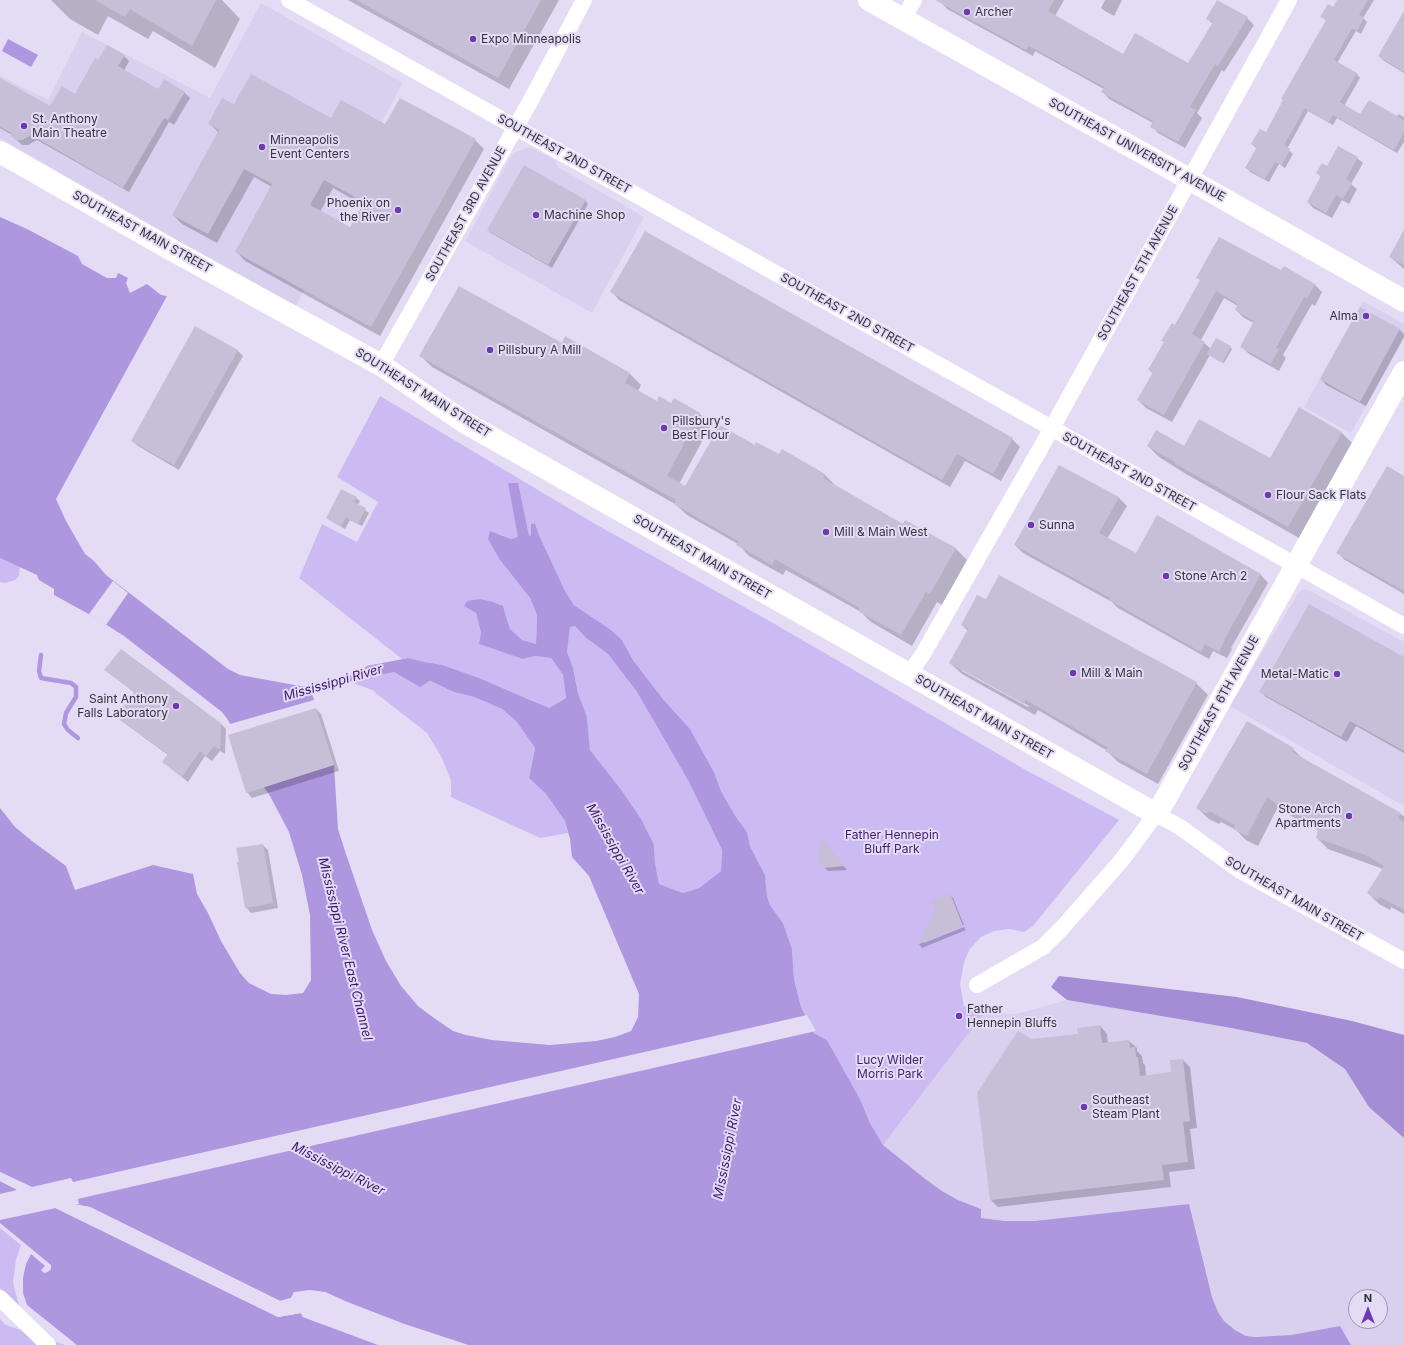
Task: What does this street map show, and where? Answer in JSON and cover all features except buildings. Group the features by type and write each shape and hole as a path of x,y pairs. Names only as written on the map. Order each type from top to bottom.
{"street":[{"name":"SOUTHEAST 2ND STREET","path":"289,0 1404,626"},
{"name":"SOUTHEAST 3RD AVENUE","path":"381,365 584,0"},
{"name":"SOUTHEAST UNIVERSITY AVENUE","path":"869,0 1404,301"},
{"path":"903,19 914,0"},
{"name":"SOUTHEAST 5TH AVENUE","path":"909,674 923,654 1052,428 1289,0"},
{"name":"SOUTHEAST MAIN STREET","path":"0,152 181,255 381,365 464,422 1180,827 1239,870 1404,961"},
{"name":"SOUTHEAST 6TH AVENUE","path":"977,985 1043,947 1062,928 1121,861 1156,814 1404,372"},
{"path":"0,1298 48,1345"}],"shaded area":[{"path":"261,3 403,83 375,135 383,140 295,308 0,138 0,76 48,100 82,32 210,98"},
{"path":"530,147 555,160 558,167 644,217 592,313 465,241 513,153"},
{"path":"1363,301 1404,324 1404,338 1351,433 1304,407"},
{"path":"1303,589 1309,590 1404,642 1404,806 1230,706 1297,595"},
{"path":"1059,976 1237,997 1352,1021 1404,1035 1404,1138 1369,1107 1345,1069 1307,1043 1226,1027 1067,1000 1051,987"},
{"name":"Southeast Steam Plant","path":"1067,1000 1226,1027 1307,1043 1404,1075 1404,1345 1351,1345 1340,1326 1291,1335 1272,1337 1246,1336 1235,1330 1224,1321 1218,1312 1212,1297 1201,1258 1035,1221 1005,1221 981,1218 981,1209 958,1200 924,1178 883,1145 984,1013 1016,1014"}],"green space":[{"name":"Father Hennepin Bluff Park","path":"380,396 597,525 773,623 1024,769 1119,820 1033,926 1024,932 1009,929 994,931 981,937 969,950 964,963 960,984 964,1006 984,1013 883,1145 870,1123 860,1099 827,1040 814,1033 801,1007 794,979 792,949 783,923 770,905 767,896 765,875 750,846 747,832 736,817 721,791 714,772 690,729 663,699 633,660 622,640 611,630 574,605 566,593 539,535 535,523 531,524 531,536 511,539 499,534 500,560 530,598 537,615 536,645 522,640 510,629 503,606 476,613 481,633 523,659 535,656 551,658 563,675 566,698 549,708 479,678 408,658 402,659 299,578 322,524 357,542 378,502 337,477"},
{"path":"0,558 20,567 19,576 15,580 5,583 0,582"},
{"path":"575,626 586,638 608,654 637,692 689,782 722,850 721,871 699,888 683,893 659,884 655,863 654,845 605,770 590,750 587,717 578,693 573,668 566,652 570,627"},
{"path":"394,672 429,681 454,692 474,697 502,709 516,721 535,748 529,778 546,794 565,821 568,833 540,838 451,797 451,781 442,758 427,733 372,690 352,681"},
{"path":"0,1228 21,1245 16,1260 13,1282 19,1306 0,1288"},
{"path":"0,1319 6,1325 65,1345 0,1345"}],"water":[{"path":"8,39 38,55 31,67 2,51"},
{"path":"0,217 27,229 78,256 82,264 107,278 116,278 118,273 128,278 126,283 130,293 147,284 161,295 167,296 56,499 66,521 85,554 94,561 106,575 228,669 240,675 311,688 359,673 367,666 408,658 442,665 479,678 549,708 566,698 563,675 551,658 535,656 523,659 479,644 481,633 476,613 464,606 467,601 480,599 503,606 510,629 522,640 536,644 537,615 530,598 500,560 488,539 490,531 511,539 518,537 508,483 518,483 529,536 531,535 531,524 535,523 539,535 566,593 574,605 611,630 622,640 633,660 663,699 690,729 714,772 721,791 736,817 747,832 750,846 765,875 767,896 770,905 783,923 792,949 794,979 801,1007 814,1033 827,1040 860,1099 870,1123 883,1145 942,1191 958,1200 981,1209 981,1218 1005,1221 1035,1221 1189,1204 1212,1297 1218,1312 1224,1321 1235,1330 1246,1336 1256,1337 1291,1335 1340,1326 1351,1345 468,1345 404,1324 325,1292 294,1292 291,1298 280,1301 90,1207 64,1203 0,1172 0,808 15,827 66,866 75,890 153,865 193,874 197,894 221,941 240,973 249,983 271,994 286,995 303,993 311,980 310,915 302,875 289,832 264,787 334,765 338,829 372,930 386,961 401,986 418,1006 453,1031 466,1035 492,1040 550,1045 596,1041 615,1037 631,1031 638,1017 639,994 589,876 572,857 570,839 565,821 546,794 529,778 535,748 516,721 502,709 474,697 454,692 430,681 420,687 394,672 352,681 312,694 314,700 230,724 222,712 124,636 94,617 54,595 54,589 39,580 37,575 0,558","holes":["575,626 586,638 608,654 637,692 689,782 722,850 721,871 699,888 683,893 659,884 655,863 654,845 641,819 622,791 590,750 587,717 578,693 573,668 567,652 570,627"]},
{"path":"0,1181 278,1317 301,1313 303,1317 378,1345 77,1345 27,1305 23,1293 23,1278 26,1264 31,1254 45,1266 41,1270 44,1273 51,1269 51,1265 0,1223"}],"pier":[{"path":"113,581 128,593 106,625 89,614"},
{"path":"807,1015 816,1031 95,1195 78,1199 79,1204 75,1204 90,1207 280,1301 291,1298 294,1292 310,1290 325,1292 404,1324 468,1345 460,1345 403,1325 346,1304 324,1294 310,1292 295,1294 292,1300 280,1303 89,1209 63,1205 0,1174 0,1172 32,1187 71,1178 73,1182"},
{"path":"0,1179 278,1315 302,1311 305,1315 379,1343 380,1345 303,1317 301,1313 278,1317 56,1208 0,1220 0,1194 17,1190 0,1181"}],"waterway":[{"path":"41,655 39,671 41,678 71,683 76,687 76,697 66,713 64,724 68,730 78,738"}],"place":[{"name":"Archer","path":"967,12"},
{"name":"Expo Minneapolis","path":"473,39"},
{"name":"St. Anthony Main Theatre","path":"24,126"},
{"name":"Minneapolis Event Centers","path":"262,147"},
{"name":"Phoenix on the River","path":"398,210"},
{"name":"Machine Shop","path":"536,215"},
{"name":"Alma","path":"1366,316"},
{"name":"Pillsbury A Mill","path":"490,350"},
{"name":"Pillsbury's Best Flour","path":"664,428"},
{"name":"Flour Sack Flats","path":"1268,495"},
{"name":"Sunna","path":"1031,525"},
{"name":"Mill & Main West","path":"826,532"},
{"name":"Stone Arch 2","path":"1166,576"},
{"name":"Mill & Main","path":"1073,673"},
{"name":"Metal-Matic","path":"1337,674"},
{"name":"Saint Anthony Falls Laboratory","path":"176,706"},
{"name":"Stone Arch Apartments","path":"1349,816"},
{"name":"Father Hennepin Bluffs","path":"959,1016"},
{"name":"Southeast Steam Plant","path":"1084,1107"}],"water label":[{"name":"Mississippi River","path":"333,683"},
{"name":"Mississippi River","path":"615,849"},
{"name":"Mississippi River East Channel","path":"345,949"},
{"name":"Mississippi River","path":"728,1149"},
{"name":"Mississippi River","path":"338,1169"}],"park label":[{"name":"Lucy Wilder Morris Park","path":"890,1067"}]}
